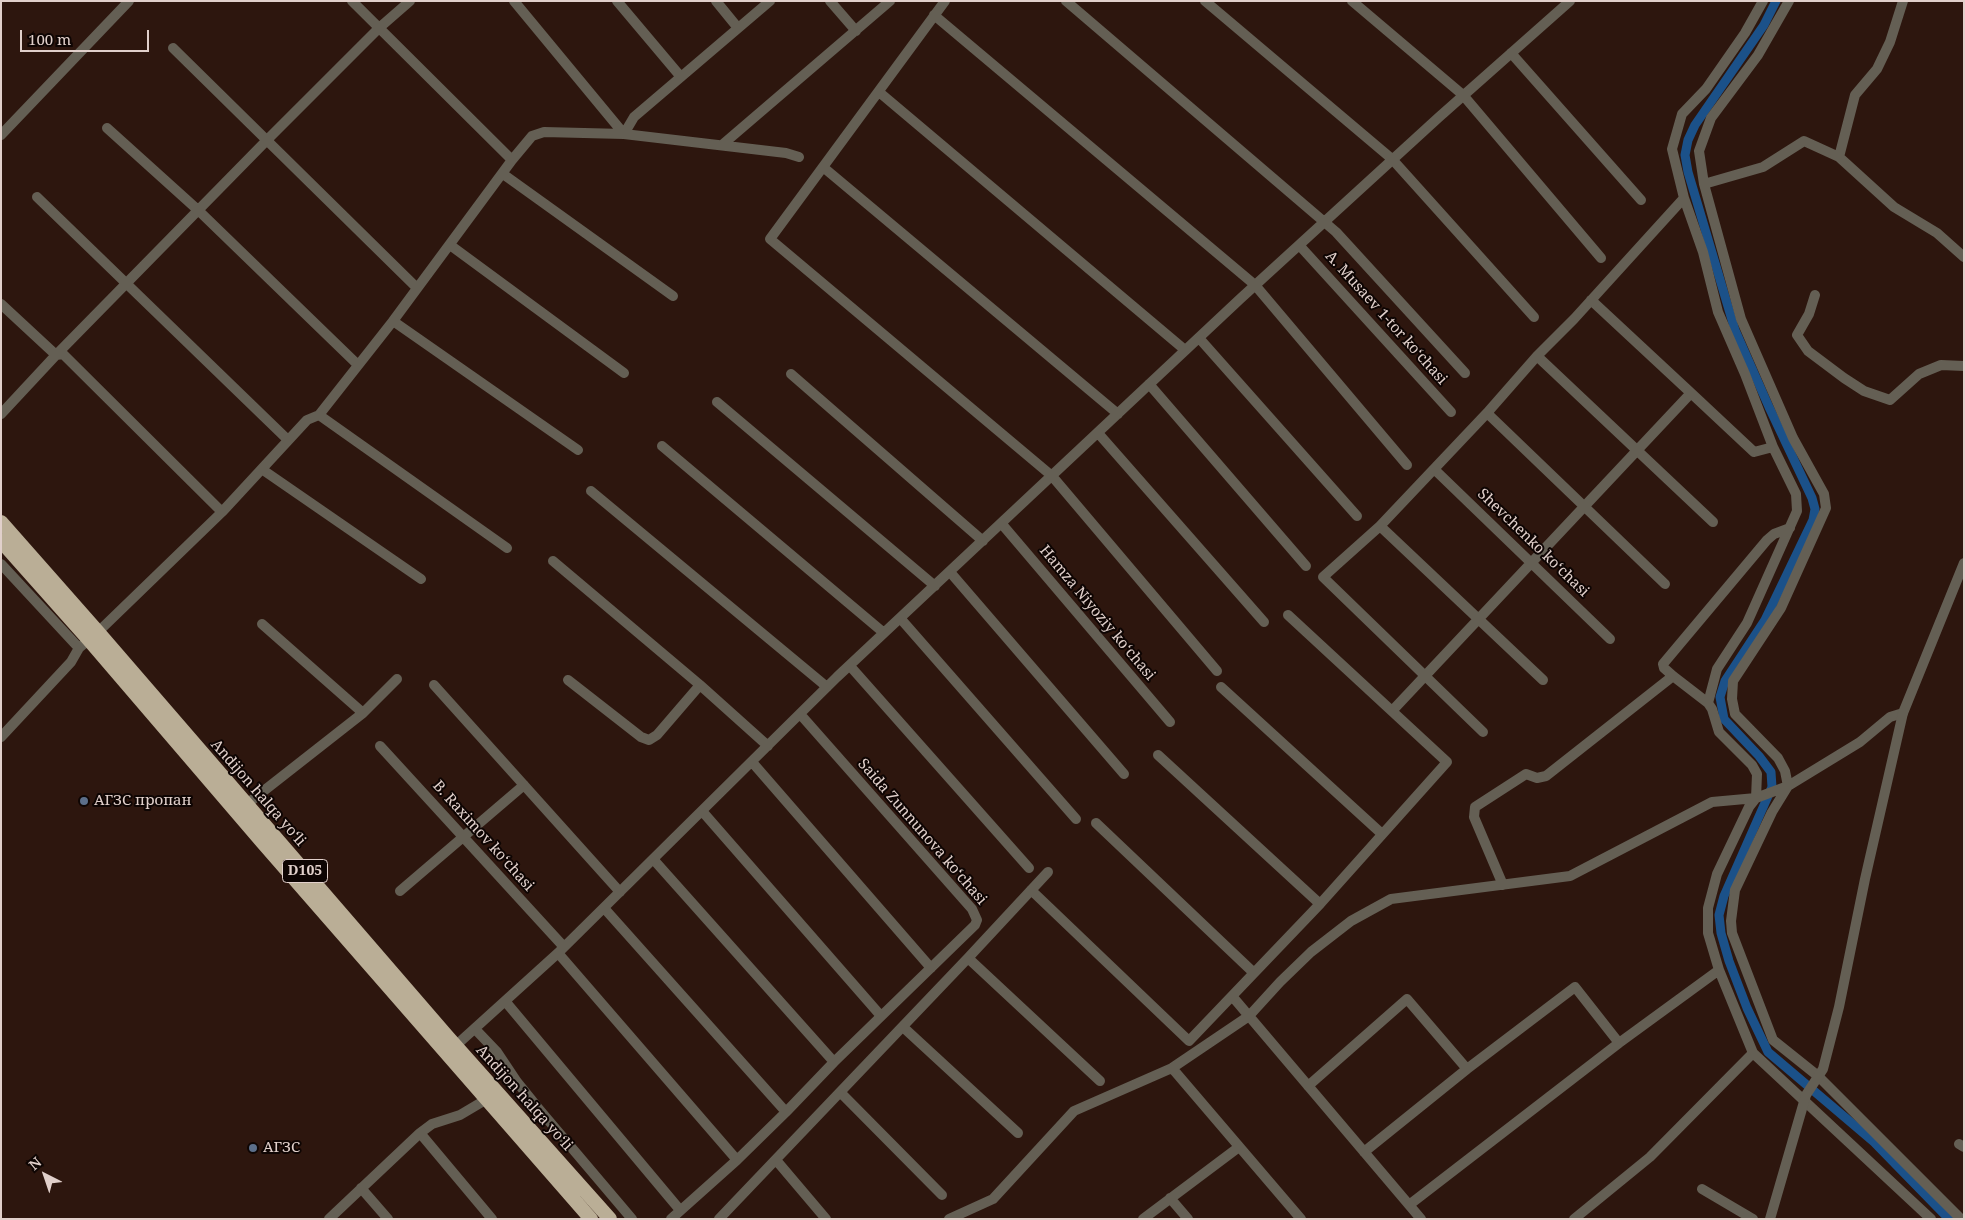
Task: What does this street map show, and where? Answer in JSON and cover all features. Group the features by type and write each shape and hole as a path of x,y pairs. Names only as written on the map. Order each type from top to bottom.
{"highway":[{"name":"Andijon halqa yo‘li","path":"1,522 89,640 247,804 452,1049 487,1099 592,1219"},
{"name":"Andijon halqa yo‘li","path":"1,541 452,1049 610,1219"}],"street":[{"path":"1,135 129,1"},
{"path":"352,1 512,160"},
{"path":"1,414 56,355 268,139 378,28 410,1"},
{"path":"514,1 624,134"},
{"path":"617,1 681,77"},
{"path":"716,1 738,28"},
{"path":"830,1 856,30"},
{"path":"722,145 890,1"},
{"path":"945,1 770,239 1052,476 1217,671"},
{"path":"1066,1 1336,232 1465,373"},
{"path":"1205,1 1392,159 1534,317"},
{"path":"1352,1 1464,95 1601,258"},
{"path":"452,1049 561,950 884,633 1149,384 1392,159 1570,1"},
{"path":"1708,703 1717,669 1747,623 1798,512 1796,494 1772,447 1745,374 1718,312 1703,252 1684,198 1672,149 1682,114 1706,89 1745,33 1763,1"},
{"path":"1789,1 1758,55 1711,118 1699,151 1704,184 1741,319 1793,438 1824,494 1826,508 1781,608 1733,681 1732,699 1735,714 1778,758 1785,772 1785,787 1735,890 1732,933 1773,1040 1816,1078 1961,1219"},
{"path":"1839,157 1855,95 1877,70 1890,42 1904,1"},
{"path":"624,134 634,117 767,2"},
{"path":"934,15 1255,285 1407,465"},
{"path":"173,48 268,139 417,288"},
{"path":"1510,53 1640,200"},
{"path":"879,92 1186,350"},
{"path":"107,128 199,211 358,364"},
{"path":"1,737 89,640 222,512 263,470 307,420 319,415 393,321 512,160 532,136 544,132 624,134 799,156"},
{"path":"1704,184 1764,167 1804,141 1839,157 1894,207 1937,233 1964,257"},
{"path":"823,167 1118,414"},
{"path":"503,174 673,296"},
{"path":"37,197 288,440"},
{"path":"1483,732 1323,577 1380,526 1487,413 1537,356 1684,198"},
{"path":"450,245 624,372"},
{"name":"A. Musaev 1-tor koʻchasi","path":"1299,245 1451,412"},
{"path":"1815,295 1809,314 1797,335 1808,351 1864,391 1890,400 1919,374 1941,365 1964,366"},
{"path":"1591,300 1754,452 1772,447"},
{"path":"1,304 56,355 64,354 222,512"},
{"path":"393,321 578,450"},
{"path":"1199,338 1357,516"},
{"path":"1537,356 1713,522"},
{"path":"791,374 983,541"},
{"path":"1149,384 1306,566"},
{"path":"1392,711 1477,619 1639,451 1691,393"},
{"path":"717,402 935,586"},
{"path":"1487,413 1665,584"},
{"path":"319,415 508,548"},
{"path":"1098,433 1264,622"},
{"path":"662,446 884,633"},
{"name":"Shevchenko koʻchasi","path":"1434,469 1610,639"},
{"path":"263,470 421,579"},
{"path":"591,491 828,687"},
{"name":"Hamza Niyoziy koʻchasi","path":"1001,524 1170,722"},
{"path":"1380,526 1543,680"},
{"path":"1790,528 1774,534 1767,540 1663,664 1664,668 1673,676 1708,703 1720,732 1752,765 1757,774 1756,798 1749,807 1717,874 1708,908 1708,933 1719,970 1753,1054 1805,1098 1931,1219"},
{"path":"553,561 700,685 768,746"},
{"path":"1770,1219 1805,1098 1823,1069 1839,1006 1865,879 1903,714 1964,563"},
{"path":"1,564 89,640"},
{"path":"950,572 1124,774"},
{"path":"1031,890 1189,1041 1320,904 1446,762 1288,615"},
{"path":"900,618 1076,819"},
{"path":"262,624 363,713"},
{"path":"850,666 1029,868"},
{"path":"1503,885 1474,817 1475,807 1526,774 1537,778 1546,776 1673,676"},
{"path":"247,804 363,713 397,679"},
{"path":"568,680 641,737 649,740 657,735 700,685"},
{"path":"434,685 620,892"},
{"path":"1221,687 1382,834"},
{"name":"Saida Zunnunova koʻchasi","path":"800,714 972,910 977,920 975,924 931,968"},
{"path":"949,1219 993,1199 1074,1111 1172,1068 1249,1016 1311,952 1351,921 1391,900 1570,876 1712,802 1756,798 1785,787 1860,742 1890,717 1903,714"},
{"name":"B. Raximov koʻchasi","path":"380,746 464,837 736,1160"},
{"path":"1158,755 1320,904"},
{"path":"671,1219 786,1112 834,1062 931,968 752,762"},
{"path":"400,891 524,785"},
{"path":"702,811 881,1016"},
{"path":"1096,823 1254,973"},
{"path":"653,859 834,1062"},
{"path":"719,1219 1048,872"},
{"path":"604,908 786,1112"},
{"path":"968,958 1100,1081"},
{"path":"1409,1205 1619,1042 1719,970"},
{"path":"1364,1152 1467,1069 1575,987 1619,1042"},
{"path":"1232,996 1421,1219"},
{"path":"1308,1086 1407,999 1467,1069"},
{"path":"505,1002 680,1210"},
{"path":"903,1027 1018,1133"},
{"path":"475,1029 496,1052 538,1108 632,1219"},
{"path":"1574,1219 1650,1157 1753,1054"},
{"path":"1172,1068 1301,1219"},
{"path":"840,1092 942,1195"},
{"path":"329,1219 420,1133 432,1124 460,1114 487,1099"},
{"path":"420,1133 492,1219"},
{"path":"1143,1219 1239,1147"},
{"path":"776,1160 826,1219"},
{"path":"361,1188 388,1219"},
{"path":"1702,1189 1753,1219"},
{"path":"1170,1198 1188,1219"}],"waterway":[{"path":"1776,1 1764,25 1695,125 1688,140 1685,155 1688,172 1735,330 1812,498 1815,509 1813,520 1765,620 1725,681 1720,697 1724,719 1759,756 1771,772 1772,787 1724,896 1719,915 1721,933 1729,961 1747,1008 1768,1052 1874,1142 1949,1219"}],"place":[{"name":"АГЗС пропан","path":"84,801"},
{"name":"АГЗС","path":"253,1148"}]}
